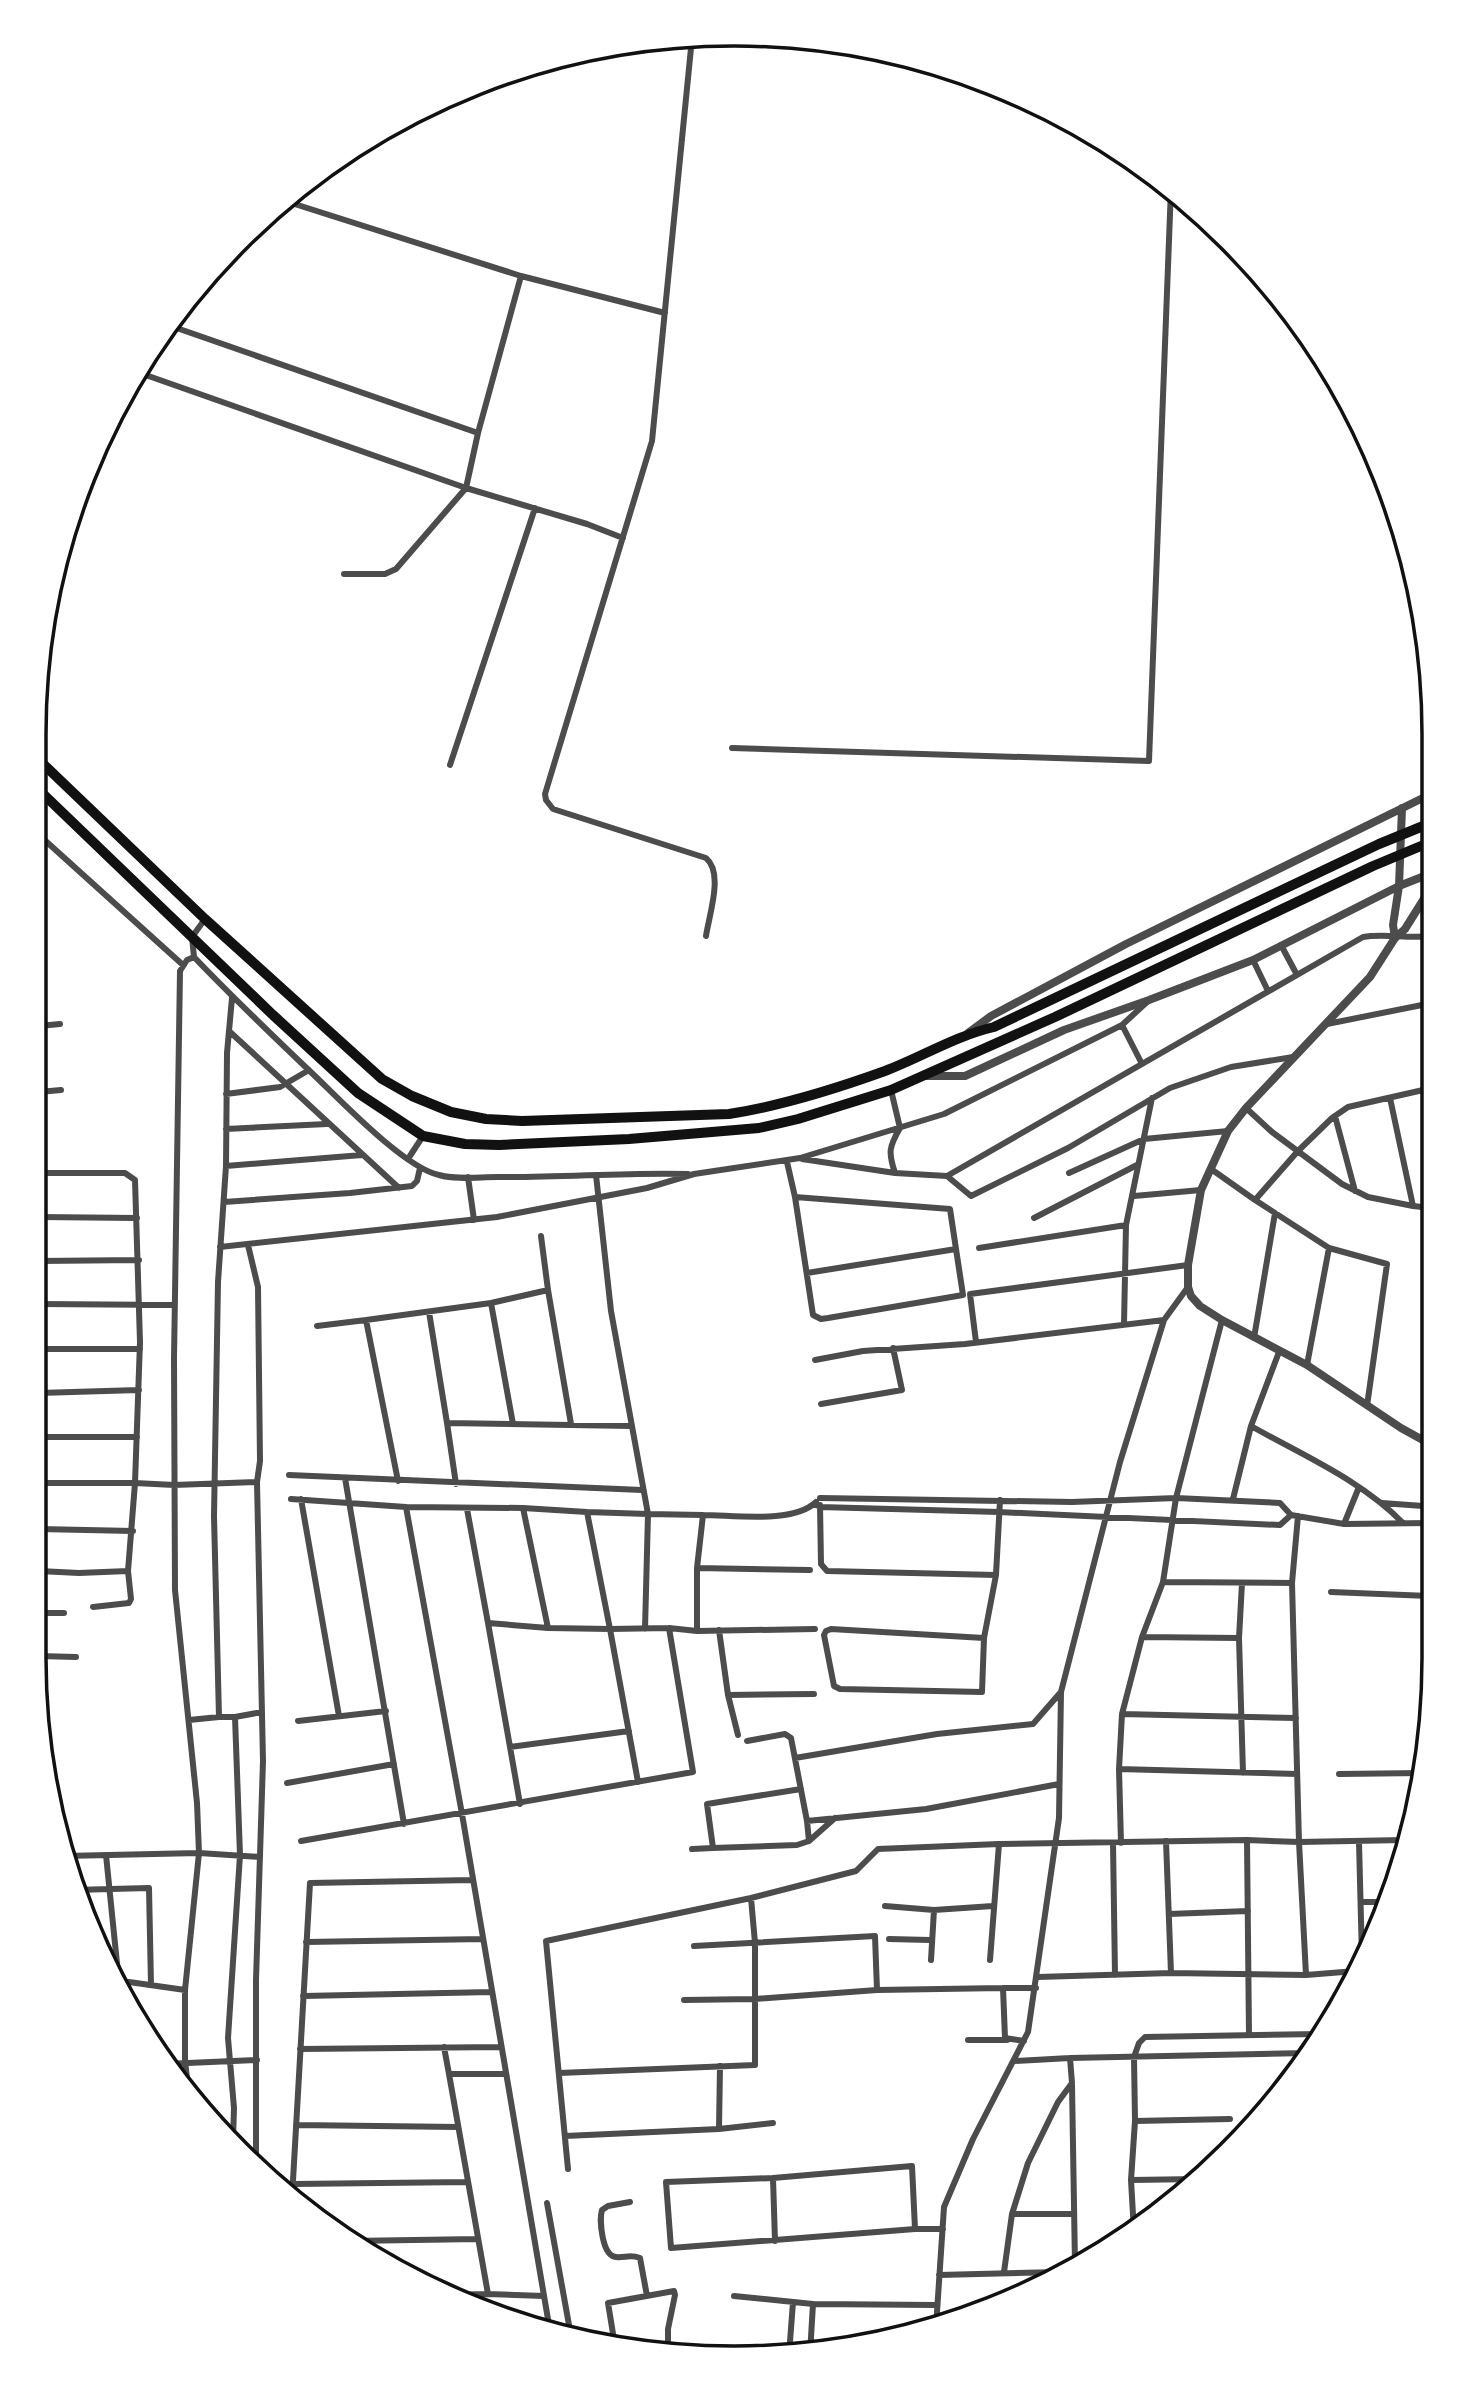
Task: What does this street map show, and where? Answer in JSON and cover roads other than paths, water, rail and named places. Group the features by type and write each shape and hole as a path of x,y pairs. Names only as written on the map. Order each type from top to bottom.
{"main road":[{"path":"46,768 205,919 382,1080 412,1096 451,1111 486,1119 522,1121 729,1114 761,1109 886,1070 968,1033 995,1027 1379,844 1422,826"},
{"path":"46,797 358,1093 423,1136 465,1144 629,1139 740,1130 798,1119 891,1090 926,1076 1373,866 1422,846"}],"street":[{"path":"691,47 652,441 545,793 546,800 553,809 706,858 716,878 706,936"},
{"path":"732,748 1149,761 1170,202"},
{"path":"295,204 522,276 665,313"},
{"path":"344,574 385,574 396,569 466,488 478,433 522,276"},
{"path":"178,329 478,433"},
{"path":"147,375 466,488 623,538"},
{"path":"450,765 535,508"},
{"path":"968,1033 991,1016 1126,944 1422,798"},
{"path":"1395,938 1393,925 1399,886 1402,808"},
{"path":"46,841 183,965"},
{"path":"926,1076 965,1076 1064,1030 1253,960 1422,877"},
{"path":"1422,902 1370,977 1246,1108 1228,1131 1201,1190 1188,1265 1188,1287 1191,1296 1200,1306 1279,1352 1307,1365 1422,1439"},
{"path":"205,919 192,937 194,957 233,998 374,1132 420,1168 435,1175 468,1177 647,1172 694,1174"},
{"path":"800,1158 895,1172 947,1176 1363,937 1422,937"},
{"path":"1281,945 1297,975"},
{"path":"187,2075 184,1990 199,1853 197,1803 175,1590 174,1305 180,971 183,965 194,957"},
{"path":"1253,960 1268,991"},
{"path":"219,1717 215,1483 220,1248 226,1166 229,1031 233,998"},
{"path":"220,1248 474,1220 648,1188 694,1174 787,1162 944,1114 1122,1025 1149,1000"},
{"path":"1328,1024 1422,1005"},
{"path":"46,1025 60,1024"},
{"path":"1122,1025 1142,1064"},
{"path":"229,1031 399,1188"},
{"path":"947,1176 971,1196 1068,1148 1170,1088 1231,1067 1295,1057"},
{"path":"226,1094 287,1085 309,1070"},
{"path":"46,1091 61,1090"},
{"path":"891,1090 900,1128 892,1142 889,1155 895,1172"},
{"path":"1255,1200 1298,1151 1348,1107 1422,1090"},
{"path":"1124,1324 1126,1225 1152,1098"},
{"path":"1390,1098 1413,1206"},
{"path":"1246,1108 1298,1151 1355,1191 1368,1197 1422,1207"},
{"path":"1335,1116 1355,1191"},
{"path":"226,1129 327,1124"},
{"path":"1069,1173 1144,1139 1228,1131"},
{"path":"408,1159 423,1136"},
{"path":"226,1166 362,1155"},
{"path":"787,1162 813,1315 821,1319 963,1295 950,1209 795,1197"},
{"path":"1034,1218 1137,1165"},
{"path":"224,1202 412,1186 420,1168"},
{"path":"1210,1168 1329,1248 1387,1264 1367,1406"},
{"path":"46,1173 125,1173 131,1175 137,1186 139,1390 133,1531 128,1571 131,1599 129,1604 93,1607"},
{"path":"596,1175 611,1311 648,1514 645,1629"},
{"path":"468,1177 474,1220"},
{"path":"1134,1196 1201,1190"},
{"path":"1254,1338 1275,1213"},
{"path":"46,1217 137,1218"},
{"path":"979,1248 1126,1225"},
{"path":"541,1236 571,1424"},
{"path":"248,1245 258,1287 260,1461 257,1482 262,1827 256,1980 256,2154"},
{"path":"1307,1365 1329,1248"},
{"path":"807,1273 956,1249"},
{"path":"46,1261 139,1260"},
{"path":"976,1342 970,1294 1188,1265"},
{"path":"935,2316 944,2207 973,2139 1028,2032 1059,1818 1061,1692 1120,1462 1164,1320 1188,1287"},
{"path":"317,1326 491,1303 548,1290"},
{"path":"491,1303 513,1424"},
{"path":"46,1304 174,1305"},
{"path":"429,1312 456,1484"},
{"path":"366,1320 398,1480"},
{"path":"815,1360 893,1348 976,1342 1164,1320"},
{"path":"1115,1975 1122,1714 1142,1637 1163,1582 1176,1498 1222,1320"},
{"path":"821,1404 902,1390 893,1348"},
{"path":"46,1349 139,1349"},
{"path":"1233,1499 1251,1426 1279,1352"},
{"path":"46,1393 139,1390"},
{"path":"447,1423 632,1426"},
{"path":"1251,1426 1359,1487 1382,1503 1403,1523"},
{"path":"46,1437 137,1437"},
{"path":"289,1475 642,1490"},
{"path":"345,1478 404,1824"},
{"path":"46,1483 174,1485 257,1482"},
{"path":"1344,1524 1359,1487"},
{"path":"291,1499 406,1507 523,1508 703,1515 790,1515 818,1503 1000,1500 1072,1503 1176,1498 1233,1499 1280,1503 1295,1516 1344,1524 1422,1523"},
{"path":"300,1499 339,1716"},
{"path":"984,1639 831,1629 824,1635 832,1682 840,1689 982,1692 984,1639 996,1574 1000,1500"},
{"path":"818,1503 1280,1525 1295,1516"},
{"path":"818,1503 821,1564 827,1571 996,1574"},
{"path":"1069,1515 1072,1503"},
{"path":"1382,1503 1422,1506"},
{"path":"406,1507 462,1814 548,2321"},
{"path":"467,1508 520,1804"},
{"path":"523,1508 548,1628"},
{"path":"587,1512 638,1782"},
{"path":"697,1631 697,1568 703,1515"},
{"path":"1295,1516 1292,1583 1299,1842 1306,1975"},
{"path":"46,1529 133,1531"},
{"path":"697,1568 810,1570"},
{"path":"46,1571 128,1571"},
{"path":"1163,1582 1292,1583"},
{"path":"1242,1583 1239,1638 1243,1773"},
{"path":"1331,1592 1422,1596"},
{"path":"46,1613 64,1613"},
{"path":"488,1623 548,1628 669,1628 697,1631 815,1629"},
{"path":"301,1841 693,1772 669,1628"},
{"path":"719,1630 728,1695 738,1735"},
{"path":"1142,1637 1239,1638"},
{"path":"46,1657 76,1657"},
{"path":"795,1758 937,1734 1033,1724 1061,1692"},
{"path":"728,1695 814,1694"},
{"path":"298,1721 386,1711"},
{"path":"188,1720 262,1712"},
{"path":"1122,1714 1296,1718"},
{"path":"233,2130 228,2038 240,1855 235,1717"},
{"path":"510,1747 629,1731"},
{"path":"747,1741 789,1735 792,1738 809,1841"},
{"path":"287,1783 394,1764"},
{"path":"1119,1769 1297,1774"},
{"path":"1339,1774 1412,1773"},
{"path":"807,1821 926,1809 1059,1784"},
{"path":"713,1848 706,1804 800,1789"},
{"path":"692,1849 797,1845 809,1841 835,1818"},
{"path":"1247,1840 1249,2035"},
{"path":"568,2169 546,1941 751,1898 856,1871 878,1849 1166,1841 1398,1840"},
{"path":"1166,1841 1171,1973"},
{"path":"1359,1842 1362,1938"},
{"path":"990,1959 999,1844"},
{"path":"75,1856 199,1853 260,1857"},
{"path":"106,1855 115,1958"},
{"path":"468,2182 293,2184 310,1883 473,1880"},
{"path":"86,1890 149,1888 151,1985"},
{"path":"559,2073 755,2064 755,1943 751,1898"},
{"path":"1361,1902 1377,1902"},
{"path":"885,1906 934,1910 993,1906"},
{"path":"931,1960 930,1941 934,1910"},
{"path":"1169,1914 1248,1911"},
{"path":"694,1946 875,1936 877,1990"},
{"path":"889,1939 930,1941"},
{"path":"306,1942 483,1940"},
{"path":"1038,1977 1171,1973 1306,1975 1346,1972"},
{"path":"128,1984 184,1990"},
{"path":"1003,1988 1004,2036 1007,2040"},
{"path":"684,2000 755,1999 877,1990 1036,1988"},
{"path":"303,1996 492,1992"},
{"path":"1133,2218 1131,2180 1135,2121 1134,2057 1139,2043 1152,2036 1310,2034"},
{"path":"968,2040 1024,2041"},
{"path":"300,2049 501,2047"},
{"path":"444,2048 488,2294"},
{"path":"1014,2062 1070,2058 1297,2053"},
{"path":"1070,2058 1075,2256"},
{"path":"177,2062 257,2060"},
{"path":"719,2129 720,2066"},
{"path":"449,2074 506,2074"},
{"path":"1004,2272 1012,2214 1028,2163 1058,2102 1072,2083"},
{"path":"1135,2121 1230,2119"},
{"path":"565,2136 719,2129 773,2123"},
{"path":"296,2125 458,2127"},
{"path":"915,2229 912,2165 773,2178 666,2182 671,2248 943,2229"},
{"path":"773,2178 775,2241"},
{"path":"1131,2180 1184,2179"},
{"path":"630,2202 608,2206 602,2210 600,2216 609,2254 615,2258 639,2258 647,2296"},
{"path":"547,2203 568,2326"},
{"path":"1012,2214 1074,2214"},
{"path":"368,2241 478,2239"},
{"path":"939,2276 1045,2272"},
{"path":"613,2335 608,2303 674,2291 668,2343"},
{"path":"472,2294 544,2296"},
{"path":"734,2296 813,2304 935,2305"},
{"path":"790,2344 793,2302"},
{"path":"811,2342 813,2304"}]}
